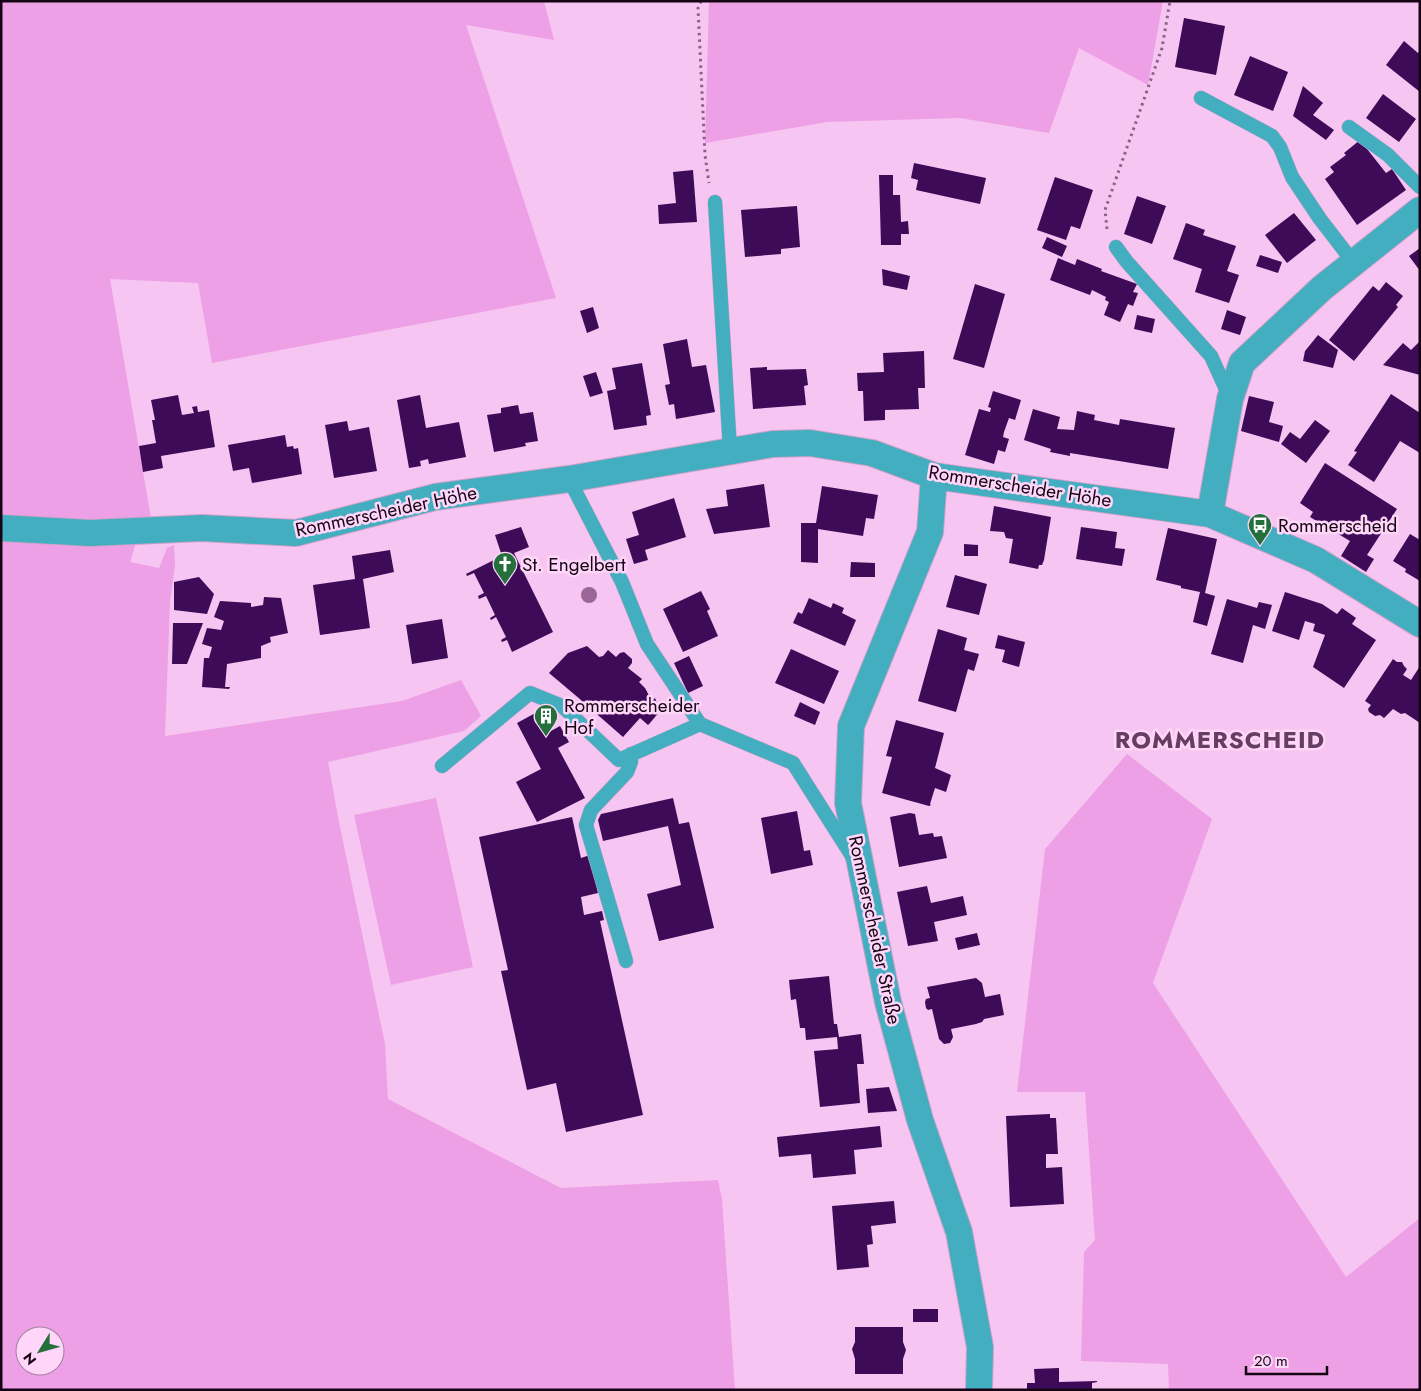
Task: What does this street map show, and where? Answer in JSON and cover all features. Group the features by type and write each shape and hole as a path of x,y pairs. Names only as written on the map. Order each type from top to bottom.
{"street":[{"path":"1210,514 1230,399 1242,363 1322,288 1420,210"},
{"name":"Rommerscheider Höhe","path":"1,528 90,533 202,528 296,532 435,497 569,479 730,450 773,444 810,443 872,452 934,476 1210,514 1316,560 1420,624"},
{"name":"Rommerscheider Straße","path":"934,476 930,532 851,726 848,803 891,1012 920,1120 959,1232 980,1347 980,1390"}],"lane":[{"path":"1201,98 1272,136 1280,147 1292,177 1320,219 1354,263"},
{"path":"1349,127 1388,155 1420,187"},
{"path":"716,202 730,450"},
{"path":"1116,247 1126,262 1211,356 1230,399"},
{"path":"569,479 622,582 647,644 700,724 794,764 861,871"},
{"path":"442,766 530,693 562,706 619,760 700,724"},
{"path":"626,961 586,825 591,810 628,772 631,754"}],"path":[{"path":"702,1 698,8 706,155 710,189 716,202"},
{"path":"1116,247 1107,230 1105,210 1162,48 1170,1"}],"shaded area":[{"path":"1,1 544,1 554,40 466,25 556,298 212,363 198,283 110,279 152,524 1,520"},
{"path":"709,1 1163,1 1148,85 1079,48 1049,133 960,118 827,122 705,143"},
{"path":"1,535 136,543 130,562 159,568 167,548 174,545 175,565 170,602 165,736 402,701 461,680 481,716 464,731 328,762 385,1044 388,1099 561,1188 718,1180 722,1199 735,1390 1,1390"},
{"path":"1127,754 1212,819 1153,983 1346,1277 1420,1218 1420,1390 1169,1390 1168,1364 1081,1361 1084,1252 1095,1240 1085,1092 1017,1092 1045,849"},
{"path":"436,798 473,967 391,985 354,815"}],"building":[{"path":"1184,18 1225,26 1216,75 1175,67"},
{"path":"1404,41 1418,53 1420,51 1420,92 1386,65"},
{"path":"1250,56 1288,72 1273,111 1234,95"},
{"path":"1303,86 1323,103 1313,115 1334,130 1326,140 1293,116"},
{"path":"1383,94 1416,119 1399,142 1366,118"},
{"path":"1360,140 1386,173 1392,169 1406,190 1357,225 1325,179 1334,172 1330,167 1346,155 1344,153"},
{"path":"914,163 986,178 980,204 916,190 918,180 911,178"},
{"path":"693,170 697,222 659,224 658,205 676,203 673,172"},
{"path":"879,175 893,175 893,195 900,195 901,222 908,221 909,234 901,234 901,245 881,245"},
{"path":"1055,177 1093,190 1080,229 1071,226 1066,240 1037,230"},
{"path":"1137,196 1166,206 1152,244 1124,234"},
{"path":"797,206 800,247 781,249 781,254 745,257 741,210"},
{"path":"1294,213 1316,240 1287,263 1265,235"},
{"path":"1186,223 1205,230 1203,235 1236,246 1227,271 1239,275 1229,303 1195,292 1202,269 1173,259"},
{"path":"1047,237 1067,246 1062,257 1042,248"},
{"path":"1420,248 1420,271 1409,256"},
{"path":"1260,255 1282,262 1278,273 1256,266"},
{"path":"1058,258 1075,265 1077,259 1102,269 1101,271 1137,284 1133,292 1138,293 1133,306 1128,304 1120,322 1104,315 1109,302 1105,300 1106,297 1092,290 1090,295 1050,280"},
{"path":"882,269 910,276 907,290 883,285"},
{"path":"1386,282 1403,296 1396,305 1398,307 1354,361 1329,340 1373,286 1379,291"},
{"path":"975,284 1005,294 984,368 953,359"},
{"path":"593,307 599,328 587,333 580,311"},
{"path":"1227,310 1246,317 1240,335 1221,329"},
{"path":"1137,315 1155,319 1152,333 1134,329"},
{"path":"1318,335 1338,350 1333,368 1303,361 1305,351"},
{"path":"687,339 692,367 706,365 715,412 676,419 674,404 669,405 665,385 670,384 663,344"},
{"path":"1420,341 1420,375 1383,365 1403,343 1411,350"},
{"path":"924,351 925,388 918,388 919,409 885,410 885,420 864,421 863,391 858,391 857,373 884,372 883,353"},
{"path":"642,363 651,415 646,416 647,425 614,430 607,391 616,389 612,368"},
{"path":"767,367 767,370 806,369 808,385 804,386 806,405 753,409 750,368"},
{"path":"596,372 603,393 590,397 583,376"},
{"path":"993,391 1021,400 1015,420 1009,418 1004,432 1003,437 1009,439 1005,452 998,450 994,464 965,455 979,409 990,412 991,408 988,407"},
{"path":"1391,394 1420,413 1420,453 1400,441 1374,482 1348,465 1357,452 1354,451"},
{"path":"178,395 182,415 194,413 192,407 197,406 198,412 209,410 215,447 161,456 163,468 143,472 139,446 156,443 152,420 155,420 151,400"},
{"path":"420,395 426,428 459,422 466,457 429,464 428,459 420,461 421,466 409,468 397,400"},
{"path":"1249,396 1274,402 1269,422 1283,426 1279,442 1241,431"},
{"path":"518,405 520,414 533,412 538,441 525,443 526,446 494,452 487,415 501,413 501,408"},
{"path":"1033,409 1060,417 1057,429 1074,430 1077,411 1095,415 1094,420 1119,425 1120,419 1175,428 1168,469 1070,453 1070,456 1050,452 1051,449 1024,440"},
{"path":"1315,420 1330,431 1306,463 1281,444 1290,432 1300,439"},
{"path":"347,421 349,431 369,427 377,471 334,478 325,425"},
{"path":"285,435 287,447 293,446 294,449 298,448 302,474 252,483 249,468 233,471 228,445"},
{"path":"1325,463 1397,509 1367,555 1374,559 1366,572 1341,556 1350,541 1310,517 1313,512 1300,503"},
{"path":"764,484 770,527 714,534 706,509 728,506 726,490"},
{"path":"822,486 878,495 874,519 866,518 863,536 818,529 818,563 801,562 801,523 816,523"},
{"path":"674,498 686,537 645,550 648,560 634,564 626,539 639,535 632,512"},
{"path":"994,506 1051,517 1044,560 1038,569 1009,563 1013,539 1006,538 1004,532 990,531"},
{"name":"St. Engelbert","path":"521,527 529,547 514,553 553,632 512,652 507,640 502,642 501,640 506,637 496,617 491,620 490,618 495,615 486,596 479,599 478,596 484,593 474,573 467,576 466,574 502,556 495,535"},
{"path":"1081,527 1117,532 1115,548 1125,549 1122,566 1076,559"},
{"path":"1168,528 1217,539 1205,593 1215,596 1207,626 1193,622 1200,592 1156,580"},
{"path":"1410,534 1420,540 1420,581 1405,572 1406,569 1393,561"},
{"path":"964,544 978,545 978,556 964,556"},
{"path":"390,550 394,572 363,579 370,628 320,635 313,585 355,579 352,556"},
{"path":"851,562 875,563 875,577 850,577"},
{"path":"955,575 987,584 979,615 946,607"},
{"path":"199,577 214,594 207,614 174,610 174,582"},
{"path":"701,591 710,609 707,611 718,636 683,652 663,609"},
{"path":"1285,592 1322,604 1337,614 1342,608 1356,618 1352,624 1376,640 1344,688 1313,667 1325,635 1313,631 1315,624 1305,621 1299,640 1272,631"},
{"path":"264,597 281,598 288,633 270,637 271,642 261,646 261,658 227,664 225,687 230,687 229,689 202,687 204,658 209,658 212,647 202,644 207,628 221,630 224,621 214,617 220,601 251,603 251,607 263,605"},
{"path":"809,598 831,608 833,603 844,608 842,613 856,620 845,646 793,623 798,612 802,614"},
{"path":"1227,599 1257,608 1259,602 1272,605 1265,629 1253,625 1243,663 1211,654"},
{"path":"442,619 448,658 412,664 406,625"},
{"path":"173,623 203,623 187,664 172,664"},
{"path":"938,629 967,638 964,650 979,654 974,671 968,669 956,712 918,701"},
{"path":"998,635 1025,642 1019,667 1002,662 1005,650 995,648"},
{"path":"587,646 599,657 603,656 608,650 616,657 624,652 632,659 632,663 628,668 642,679 639,682 645,688 652,701 655,698 660,711 648,725 640,718 623,737 591,709 587,711 580,705 581,700 549,673 568,653"},
{"path":"791,649 839,671 824,704 775,683"},
{"path":"689,656 703,686 688,693 674,663"},
{"path":"1393,659 1397,662 1402,662 1407,669 1403,675 1411,680 1420,666 1420,723 1405,713 1401,714 1393,709 1384,718 1369,712 1368,709 1371,705 1365,701"},
{"path":"800,702 820,712 815,725 794,716"},
{"path":"539,711 549,732 560,726 569,742 558,748 585,798 537,822 516,782 541,769 517,723"},
{"path":"896,720 944,733 935,768 951,775 946,792 935,788 931,805 929,806 882,793 892,757 886,756"},
{"path":"673,798 679,824 689,822 714,928 659,941 647,894 681,885 668,826 603,841 598,820 601,814"},
{"path":"797,811 804,851 810,850 813,865 771,874 761,818"},
{"path":"910,813 915,814 919,835 933,833 934,837 942,836 947,858 899,867 890,817"},
{"path":"572,817 581,858 590,855 598,893 581,897 584,915 602,911 604,920 600,921 643,1115 566,1132 556,1083 527,1090 501,971 508,970 479,837"},
{"path":"927,886 931,903 963,896 967,915 934,922 938,941 908,946 897,892"},
{"path":"977,933 980,945 958,950 955,938"},
{"path":"829,976 834,1024 837,1024 839,1037 861,1034 864,1064 857,1064 860,1103 820,1107 814,1051 838,1049 837,1037 806,1040 805,1028 800,1028 796,999 791,1000 789,980"},
{"path":"976,978 982,983 985,997 1000,994 1004,1015 984,1019 976,1024 951,1029 953,1037 950,1043 944,1044 939,1039 932,1009 928,1010 926,1008 926,999 930,998 927,987"},
{"path":"889,1087 897,1111 868,1113 866,1089"},
{"path":"1050,1114 1050,1118 1056,1118 1058,1154 1046,1154 1046,1168 1062,1167 1064,1204 1010,1207 1006,1116"},
{"path":"880,1126 882,1147 854,1150 856,1174 813,1178 811,1154 779,1157 777,1137"},
{"path":"894,1201 896,1223 871,1226 873,1244 867,1245 869,1267 837,1270 832,1206"},
{"path":"913,1309 938,1309 938,1322 913,1322"},
{"path":"855,1327 903,1327 903,1342 906,1350 903,1359 903,1374 855,1374 855,1359 852,1349 855,1342"},
{"path":"1059,1368 1059,1382 1097,1382 1092,1383 1092,1390 1027,1390 1027,1383 1035,1383 1034,1369"}],"place":[{"name":"Rommerscheid","path":"1260,546"},
{"name":"St. Engelbert","path":"505,585"},
{"name":"Rommerscheider Hof","path":"546,737"}],"district":[{"name":"ROMMERSCHEID","path":"1220,739"}]}
